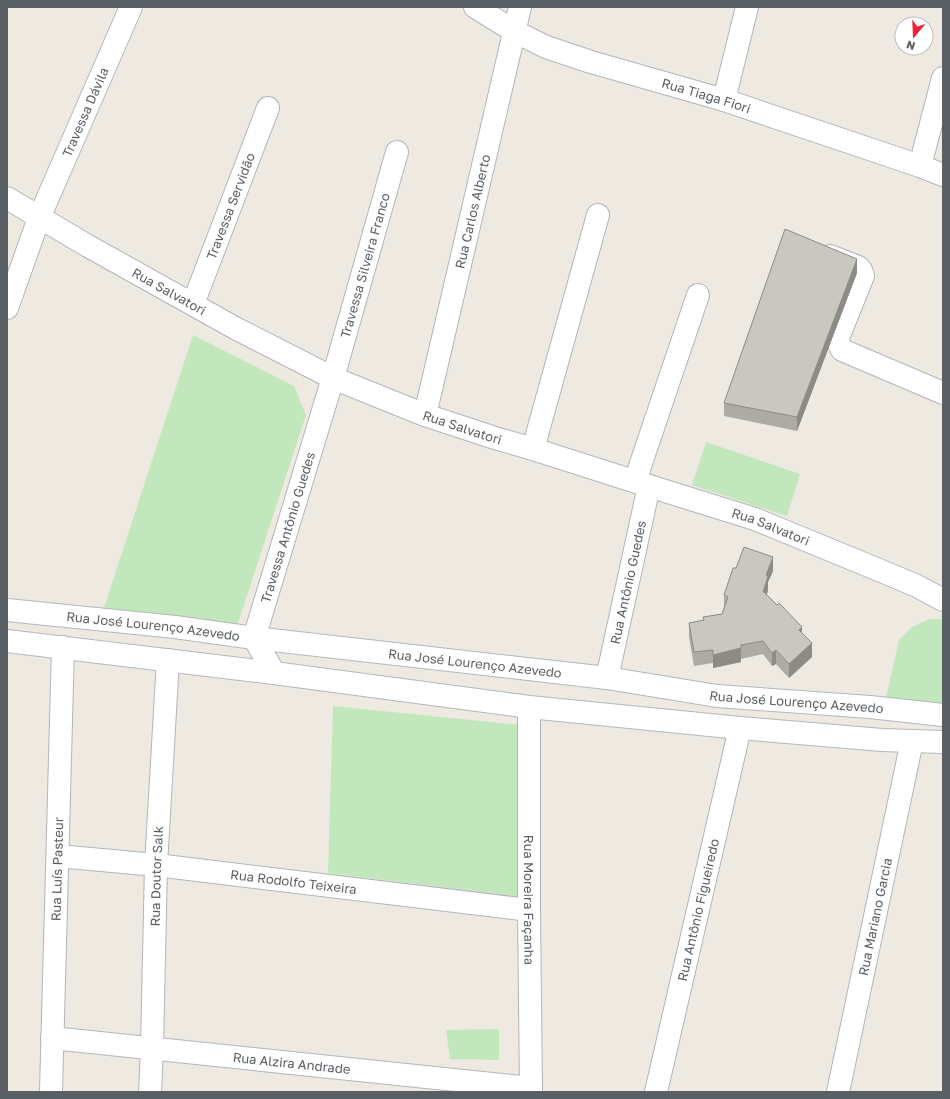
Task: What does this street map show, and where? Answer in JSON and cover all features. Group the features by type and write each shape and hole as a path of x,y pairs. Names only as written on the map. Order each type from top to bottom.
{"street":[{"name":"Travessa Dávila","path":"7,308 39,218 131,7"},
{"name":"Rua Tiaga Fiori","path":"475,7 514,31 546,47 591,62 724,100 943,175"},
{"name":"Rua Carlos Alberto","path":"425,415 520,7"},
{"path":"724,100 747,7"},
{"path":"920,166 943,78"},
{"name":"Travessa Servidão","path":"193,304 268,108"},
{"name":"Travessa Silveira Franco","path":"333,378 397,152"},
{"name":"Rua Salvatori","path":"7,198 39,218 235,328 333,378 425,415 755,519 917,586 943,600"},
{"path":"533,449 598,215"},
{"path":"810,248 858,267 863,276 838,338 842,350 943,393"},
{"name":"Rua Antônio Guedes","path":"607,678 642,484 698,295"},
{"name":"Travessa Antônio Guedes","path":"254,638 333,378"},
{"name":"Rua José Lourenço Azevedo","path":"7,610 175,627 254,638 607,678 717,696 870,707 943,715"},
{"path":"254,638 274,674"},
{"path":"7,640 529,707 740,728 882,740 940,743"},
{"name":"Rua Luís Pasteur","path":"51,1092 63,647"},
{"name":"Rua Doutor Salk","path":"150,1092 156,865 168,660"},
{"name":"Rua Moreira Façanha","path":"529,707 531,1090"},
{"name":"Rua Antônio Figueiredo","path":"656,1092 740,728"},
{"name":"Rua Mariano Garcia","path":"838,1092 912,741"},
{"name":"Rua Rodolfo Teixeira","path":"58,856 156,865 529,910"},
{"name":"Rua Alzira Andrade","path":"52,1038 531,1090"}],"green space":[{"path":"193,335 294,386 306,415 237,626 103,611"},
{"path":"706,442 800,474 787,516 692,485"},
{"path":"930,619 943,619 943,704 886,698 899,640 912,627"},
{"path":"333,706 521,725 517,897 328,873"},
{"path":"499,1029 499,1060 450,1059 446,1030"}],"building":[{"path":"785,229 857,259 797,417 724,403"},
{"path":"744,547 773,557 766,575 768,576 763,592 777,605 779,603 802,627 799,630 812,643 789,664 776,650 772,653 763,641 741,645 741,648 713,655 713,650 694,652 689,623 704,620 703,617 722,614 728,597 724,595 733,568 736,568"}]}
